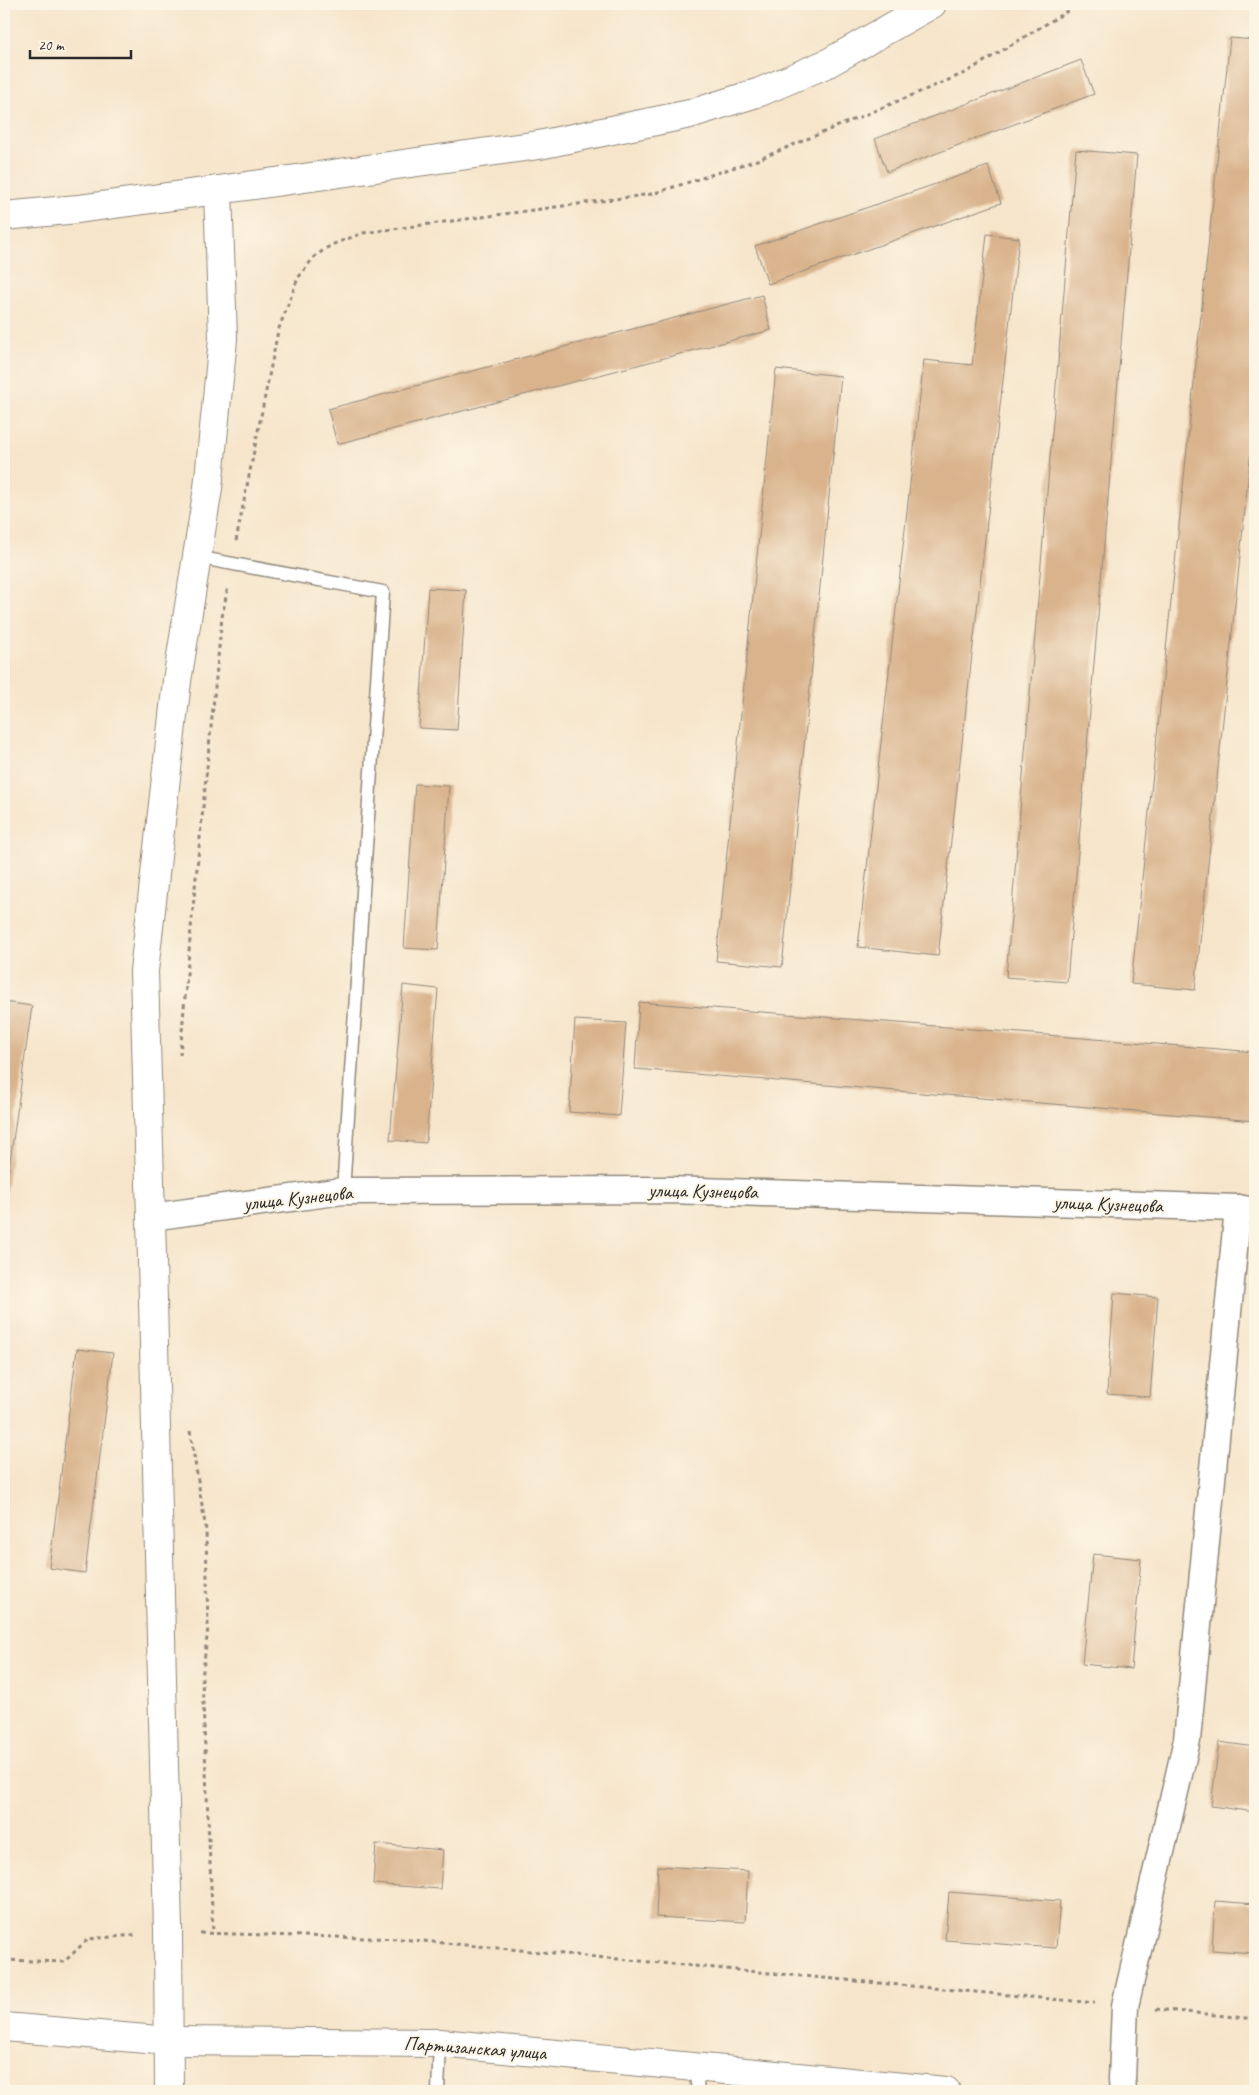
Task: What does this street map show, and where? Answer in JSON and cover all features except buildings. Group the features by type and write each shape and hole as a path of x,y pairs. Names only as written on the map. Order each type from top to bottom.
{"main road":[{"path":"4,216 78,210 539,144 690,114 760,92 828,63 932,4"},
{"path":"169,2091 168,1931 152,1217 144,971 177,681 208,488 223,339 218,190"},
{"name":"Партизанская улица","path":"4,2027 170,2041 440,2043 697,2079 946,2091"}],"street":[{"name":"улица Кузнецова","path":"152,1217 342,1191 669,1190 1247,1209"},
{"path":"1123,2091 1125,2006 1187,1740 1247,1209"}],"lane":[{"path":"196,557 383,592 342,1191"},
{"path":"438,2091 440,2043"}],"path":[{"path":"4,1960 64,1962 88,1939 168,1931 401,1939 1255,2019"}]}
